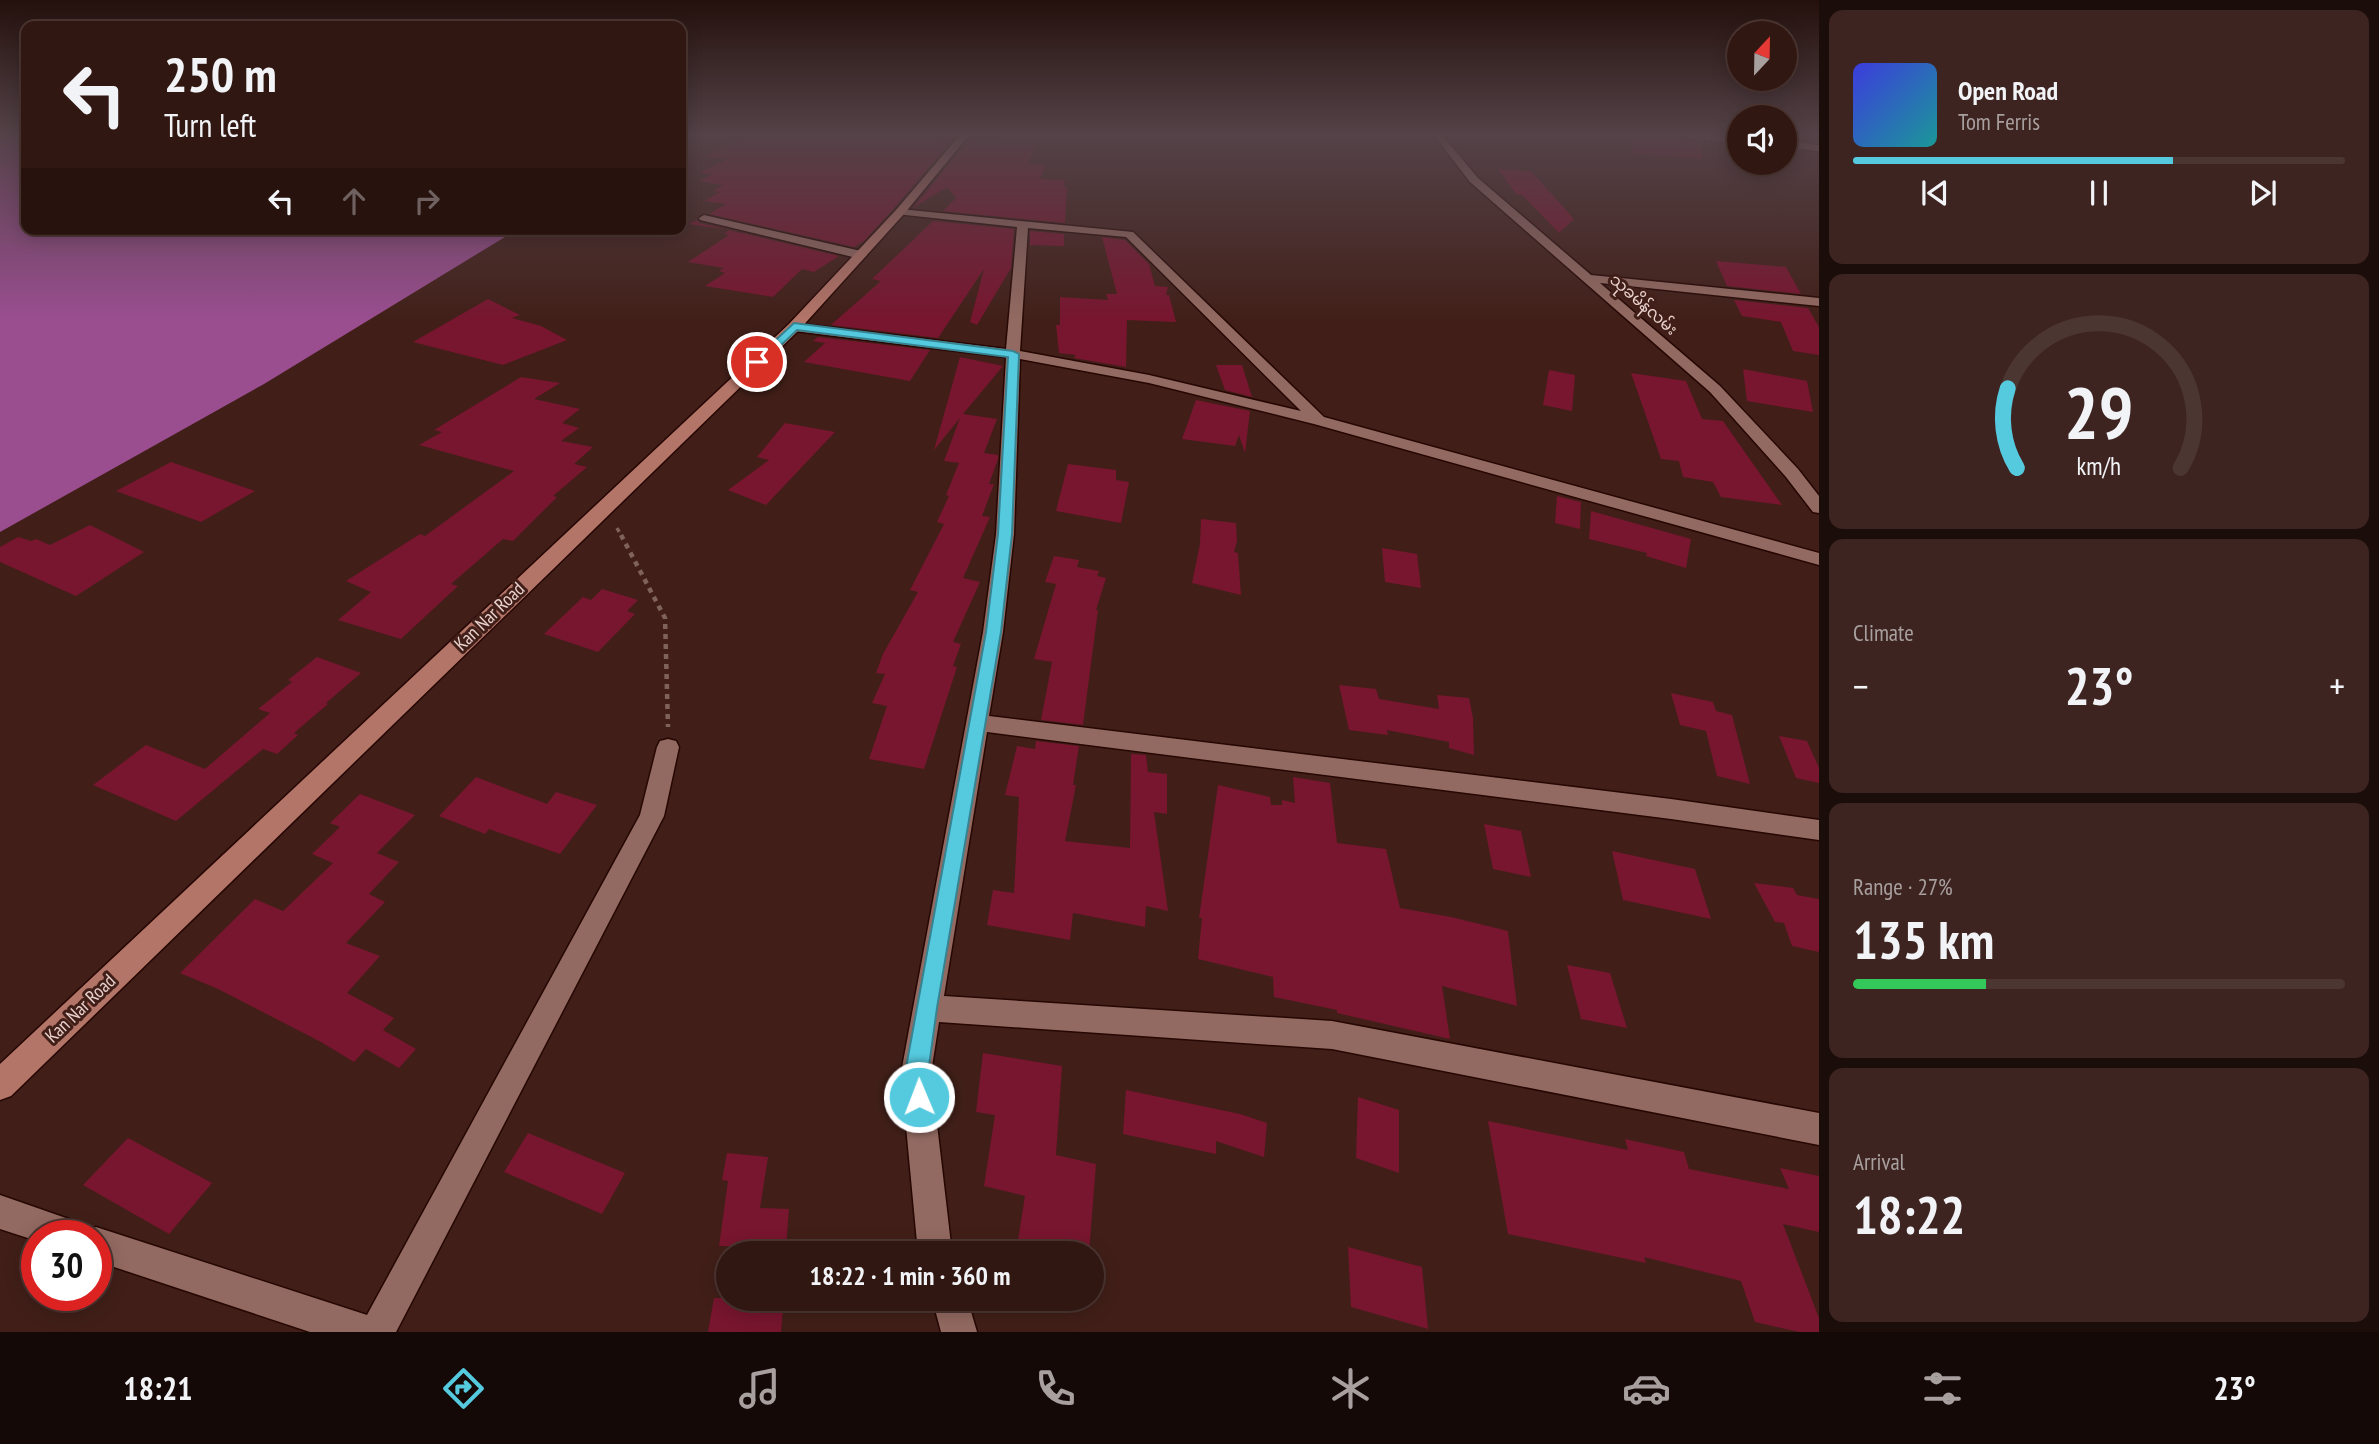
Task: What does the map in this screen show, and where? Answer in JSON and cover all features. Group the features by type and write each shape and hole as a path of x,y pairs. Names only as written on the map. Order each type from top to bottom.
{"main road":[{"name":"Kan Nar Road","path":"0,1085 794,327 912,197"}],"street":[{"name":"သုခမိန်လမ်း","path":"1494,197 1716,389 1793,473 1819,508"},
{"path":"900,212 1129,234 1319,420"},
{"path":"704,218 861,255"},
{"path":"934,1241 916,1073 993,632 1005,534 1013,354 1023,223"},
{"path":"1587,278 1819,302"},
{"path":"794,327 1013,354 1100,369 1319,420 1819,559"},
{"path":"977,723 1671,809 1819,830"},
{"path":"377,1332 652,816 668,747"},
{"path":"926,1008 1332,1035 1819,1129"},
{"path":"0,1212 24,1220"},
{"path":"112,1249 364,1332"},
{"path":"953,1311 959,1332"}],"path":[{"path":"605,505 665,618 668,747"}],"shaded area":[{"path":"0,197 21,197 21,235 508,235 264,384 0,532"}],"building":[{"path":"711,197 903,197 864,241 854,247 709,214 726,204 704,201"},
{"path":"922,197 931,197 913,208"},
{"path":"1066,197 1065,223 943,211 956,198"},
{"path":"1524,197 1554,197 1574,219 1559,233"},
{"path":"697,220 699,223 728,230 689,224"},
{"path":"933,221 1014,229 1011,268 977,325 970,322 984,269 938,338 831,325 881,281 872,279"},
{"path":"729,230 839,256 814,272 802,269 773,297 705,286 725,273 719,271 724,268 688,262 729,235 724,234"},
{"path":"1030,231 1064,234 1064,246 1030,245"},
{"path":"1102,237 1125,240 1149,264 1155,286 1168,287 1166,295 1169,295 1176,322 1127,320 1126,367 1059,353 1056,325 1060,325 1060,297 1108,300 1106,294 1117,294"},
{"path":"1716,261 1786,267 1801,294 1727,286"},
{"path":"488,299 520,315 512,318 541,326 567,340 503,365 413,342"},
{"path":"1734,300 1808,308 1819,327 1819,355 1793,351 1781,322 1742,316"},
{"path":"818,337 930,350 910,381 804,362 825,343 813,341"},
{"path":"960,357 1003,366 963,414 997,419 984,453 998,455 998,459 989,484 994,484 982,516 990,517 963,578 980,582 953,642 961,644 953,666 957,667 924,769 869,759 887,706 872,703 885,674 876,673 883,654 918,592 910,590 944,524 937,522 949,496 946,495 959,463 944,461 960,418 934,450"},
{"path":"1216,365 1242,365 1252,397 1225,390"},
{"path":"1743,369 1807,381 1813,412 1747,401"},
{"path":"1549,370 1575,375 1572,411 1543,405"},
{"path":"1631,373 1686,381 1702,419 1723,421 1782,505 1721,497 1713,482 1683,477 1679,461 1661,459"},
{"path":"521,377 560,383 534,399 580,409 562,423 579,428 561,441 593,447 574,464 587,467 553,496 557,497 513,541 503,539 451,584 458,586 401,639 338,620 371,592 346,581 420,534 425,536 514,471 419,445 442,432 434,430"},
{"path":"1196,400 1250,411 1245,453 1239,435 1235,446 1182,439"},
{"path":"785,423 835,432 766,505 728,490 769,460 757,457"},
{"path":"171,462 255,491 201,522 116,491"},
{"path":"1068,464 1116,470 1116,480 1129,482 1121,523 1056,511"},
{"path":"1557,496 1581,502 1580,529 1555,523"},
{"path":"1591,511 1691,539 1686,568 1646,556 1647,553 1589,539"},
{"path":"1201,519 1236,523 1237,541 1234,552 1238,553 1241,595 1192,583 1200,544"},
{"path":"90,525 144,552 76,596 0,562 0,547 18,537 31,541 36,539 50,545"},
{"path":"1382,548 1417,554 1421,588 1385,582"},
{"path":"1054,556 1079,560 1077,567 1099,571 1097,576 1106,578 1096,610 1083,725 1041,720 1052,662 1034,659 1056,584 1045,582"},
{"path":"602,589 638,600 627,611 635,614 598,652 544,634 583,597 591,600"},
{"path":"317,657 361,673 294,733 298,735 277,754 263,749 176,821 93,785 146,745 205,769 270,713 258,709 292,682 288,680"},
{"path":"1339,685 1376,689 1379,699 1439,709 1437,695 1469,698 1473,718 1474,755 1449,748 1449,742 1387,730 1388,735 1349,730"},
{"path":"1671,693 1713,702 1716,711 1732,715 1750,784 1717,776 1706,731 1680,725"},
{"path":"1779,736 1807,741 1819,768 1819,783 1796,778"},
{"path":"1036,741 1079,746 1073,785 1076,785 1065,841 1130,848 1131,754 1146,755 1148,772 1167,774 1167,814 1154,812 1168,911 1146,906 1145,927 1073,913 1070,940 987,925 993,890 1014,893 1019,797 1005,795 1017,746 1035,749"},
{"path":"476,777 547,804 556,792 597,805 560,854 489,829 485,834 439,816"},
{"path":"1293,777 1330,783 1337,843 1386,849 1400,908 1508,931 1517,1006 1442,986 1450,1039 1274,997 1273,977 1198,959 1202,918 1199,918 1218,785 1270,797 1271,805 1282,805 1282,800 1295,803"},
{"path":"360,794 415,815 377,853 399,862 369,894 385,902 346,943 380,956 347,993 394,1018 383,1030 416,1049 399,1068 366,1049 354,1062 218,989 180,973 255,899 283,911 333,863 312,854 340,827 330,823"},
{"path":"1484,824 1521,831 1531,877 1493,869"},
{"path":"1612,851 1695,869 1711,919 1623,900"},
{"path":"1754,883 1793,888 1797,895 1819,899 1819,952 1792,946 1784,923 1775,922"},
{"path":"1567,965 1610,973 1627,1028 1581,1019"},
{"path":"983,1053 1062,1066 1056,1155 1096,1164 1090,1241 1018,1241 1025,1196 984,1186 995,1115 976,1112"},
{"path":"1126,1090 1240,1114 1267,1123 1264,1157 1216,1141 1216,1154 1123,1134"},
{"path":"1358,1097 1399,1110 1399,1173 1356,1158"},
{"path":"1488,1121 1628,1150 1625,1139 1684,1152 1689,1169 1789,1189 1780,1168 1819,1176 1819,1232 1783,1224 1819,1318 1819,1332 1799,1332 1755,1322 1741,1281 1644,1257 1646,1263 1508,1234"},
{"path":"528,1133 625,1173 602,1214 504,1172"},
{"path":"128,1138 212,1183 169,1234 83,1185"},
{"path":"727,1153 768,1157 760,1208 789,1209 786,1241 720,1241 728,1181 722,1180"},
{"path":"1348,1247 1422,1267 1428,1329 1351,1307"},
{"path":"714,1298 716,1311 783,1311 781,1332 708,1332"}],"route":[{"path":"757,362 794,327 1013,354 1005,534 993,632 926,1008 916,1073 919,1097"}]}
